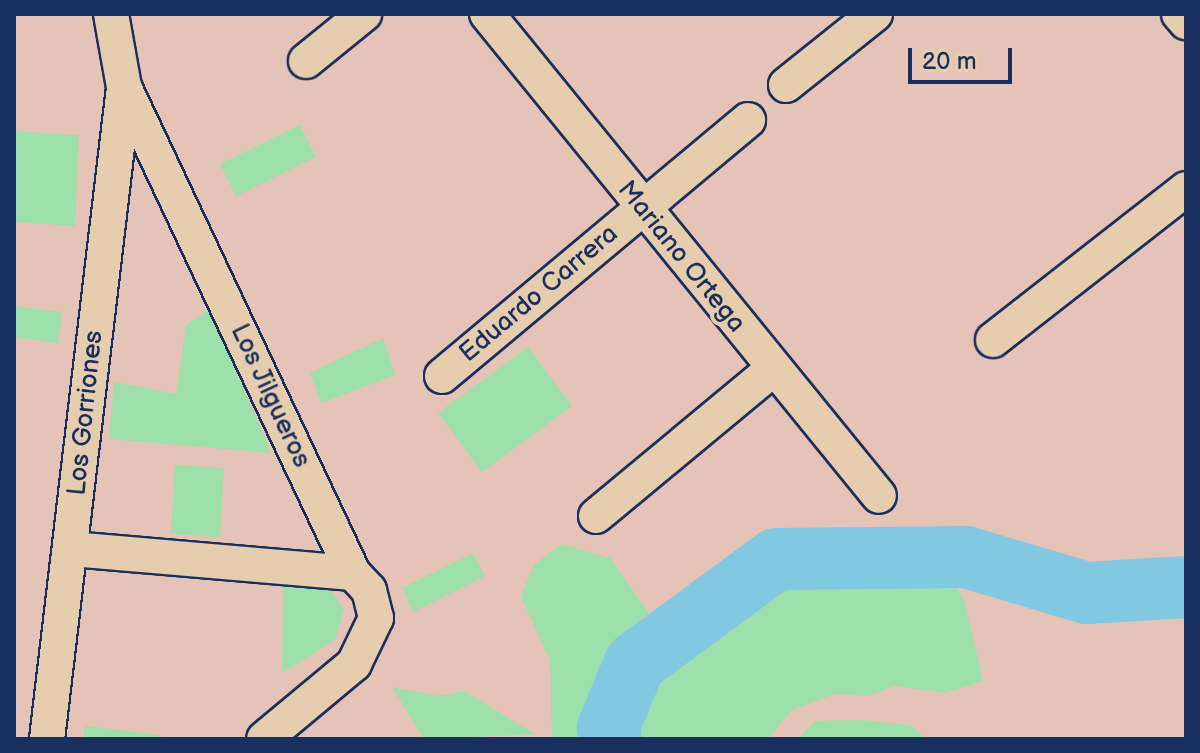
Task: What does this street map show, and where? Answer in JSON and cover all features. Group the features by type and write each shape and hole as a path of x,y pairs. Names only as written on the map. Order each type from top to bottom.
{"street":[{"name":"Los Jilgueros","path":"111,14 124,87 353,573 369,590 376,618 368,641 354,664 264,739"},
{"path":"306,61 364,14"},
{"name":"Mariano Ortega","path":"487,14 640,209 879,496"},
{"path":"786,85 875,14"},
{"path":"1179,14 1186,22"},
{"name":"Los Gorriones","path":"47,739 124,87"},
{"name":"Eduardo Carrera","path":"442,376 748,120"},
{"path":"993,340 1186,189"},
{"path":"596,516 773,369"},
{"path":"71,549 353,573"}],"green space":[{"path":"300,125 316,157 236,196 220,164"},
{"path":"14,131 79,135 75,226 14,222"},
{"path":"14,306 62,312 58,343 14,337"},
{"path":"210,309 271,453 109,439 114,382 176,394 186,325"},
{"path":"383,338 395,375 321,403 310,373"},
{"path":"528,347 572,406 482,472 438,413"},
{"path":"175,465 224,468 220,537 171,534"},
{"path":"561,544 610,558 649,613 615,655 587,739 552,739 550,661 521,596 534,565"},
{"path":"473,553 485,576 413,612 402,588"},
{"path":"938,556 964,600 983,681 945,693 894,686 868,696 834,694 792,710 768,739 633,739 632,723 664,666 787,581"},
{"path":"283,587 329,588 344,609 335,640 282,673"},
{"path":"392,687 439,696 464,691 535,734 424,739"},
{"path":"860,720 910,725 926,739 798,739 815,721"},
{"path":"85,726 160,735 164,739 83,739"}],"waterway":[{"path":"611,739 608,728 635,663 776,559 966,557 1087,593 1186,587"}]}
